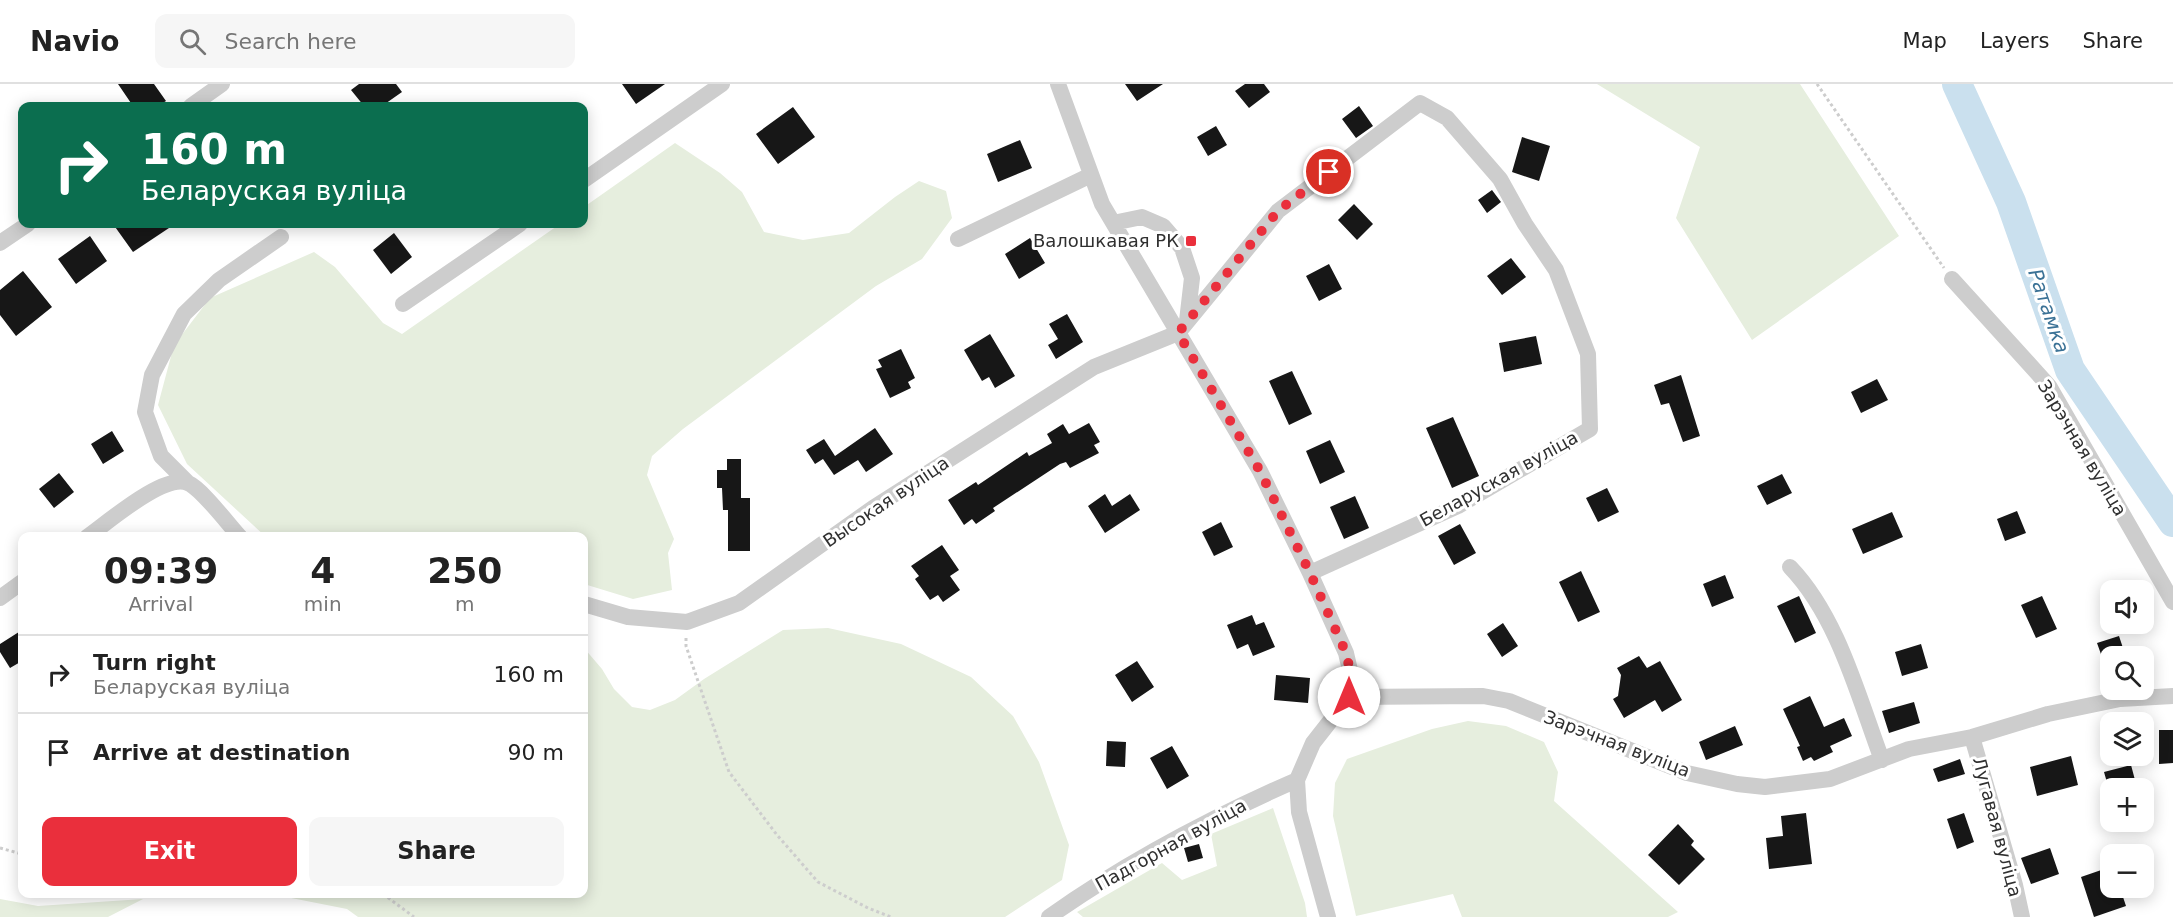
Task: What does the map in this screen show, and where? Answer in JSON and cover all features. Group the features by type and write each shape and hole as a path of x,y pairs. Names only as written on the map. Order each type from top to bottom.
{"street":[{"path":"588,177 722,84"},
{"path":"1058,84 1102,204 1183,328 1260,471 1346,653 1352,679 1349,697 1313,742 1297,780 1299,812 1328,917"},
{"path":"195,102 212,87"},
{"name":"Беларуская вуліца","path":"1183,328 1278,211 1420,103 1447,118 1500,179 1525,224 1556,270 1588,354 1590,429 1458,506 1310,573"},
{"path":"958,240 1091,175"},
{"path":"1113,223 1142,217 1163,226 1182,248 1192,278 1183,328"},
{"path":"0,243 22,228"},
{"path":"403,304 514,228"},
{"path":"235,532 161,456 145,412 152,375 184,314 219,280 281,237"},
{"name":"Зарэчная вуліца","path":"1952,279 2049,386 2173,602"},
{"name":"Высокая вуліца","path":"588,605 628,617 687,622 739,603 873,508 1094,367 1183,328"},
{"path":"94,532 154,490 174,482 192,486"},
{"path":"1790,567 1807,584 1841,649 1882,760"},
{"path":"0,598 18,585"},
{"name":"Зарэчная вуліца","path":"1349,697 1484,696 1509,701 1687,773 1737,784 1765,787 1830,779 1908,749 1972,736 2048,714 2120,699 2173,696"},
{"name":"Лугавая вуліца","path":"1972,736 2022,917"},
{"name":"Падгорная вуліца","path":"1049,917 1077,897 1177,837 1227,811 1297,780"}],"path":[{"path":"1817,84 1952,279"},
{"path":"687,622 686,646 729,772 777,835 818,882 868,908 891,917"},
{"path":"0,848 18,853"},
{"path":"388,898 414,917"}],"green space":[{"path":"1597,84 1800,84 1899,236 1752,340 1676,218 1700,147"},
{"path":"675,143 720,173 742,192 764,232 803,240 849,233 919,181 946,191 952,218 922,259 876,286 683,429 652,456 647,475 674,539 668,553 672,590 633,599 588,585 588,532 261,532 187,464 158,405 174,345 210,298 314,252 335,267 383,323 402,334 554,228 588,228 588,204"},
{"path":"828,628 901,644 971,677 1013,716 1039,762 1069,845 1062,880 1005,917 358,917 347,909 291,898 588,898 588,653 602,669 614,689 632,707 650,710 675,700 704,679 783,630"},
{"path":"1468,721 1506,726 1544,742 1558,772 1554,801 1678,912 1668,917 1462,917 1453,894 1356,916 1333,816 1335,783 1347,759 1432,729"},
{"path":"1273,808 1305,903 1307,917 1083,917 1077,912 1162,863 1182,880 1217,866 1211,834"},
{"path":"0,899 38,906 143,899 108,917 0,917"}],"building":[{"path":"118,84 154,84 166,101 164,102 130,102"},
{"path":"359,84 396,84 402,92 388,102 361,102 351,90"},
{"path":"622,84 665,84 636,104"},
{"path":"1125,84 1163,84 1137,101"},
{"path":"1245,84 1264,84 1270,92 1249,108 1235,91"},
{"path":"1359,106 1373,126 1356,138 1342,119"},
{"path":"793,107 815,137 778,164 756,134"},
{"path":"1216,126 1227,145 1208,156 1197,137"},
{"path":"1522,137 1550,146 1539,181 1512,172"},
{"path":"1020,140 1032,168 998,182 987,154"},
{"path":"1492,190 1501,202 1487,213 1478,200"},
{"path":"1354,204 1373,224 1357,240 1338,220"},
{"path":"116,228 169,228 133,252"},
{"path":"394,233 412,257 391,274 373,250"},
{"path":"90,236 107,261 76,284 58,259"},
{"path":"1030,238 1045,263 1019,279 1005,254"},
{"path":"1511,258 1526,277 1502,295 1487,276"},
{"path":"1329,264 1342,289 1319,301 1306,276"},
{"path":"23,271 52,307 16,336 0,315 0,290"},
{"path":"1067,314 1083,342 1056,359 1048,345 1058,339 1049,324"},
{"path":"990,334 1015,376 995,388 989,377 982,381 964,350"},
{"path":"1536,336 1542,364 1504,372 1499,343"},
{"path":"901,349 915,378 908,382 911,388 890,398 876,369 882,367 878,360"},
{"path":"1292,371 1312,414 1289,425 1269,381"},
{"path":"1681,375 1700,436 1683,442 1669,403 1661,405 1654,385"},
{"path":"1877,379 1888,400 1861,413 1851,392"},
{"path":"1453,417 1479,476 1452,488 1426,428"},
{"path":"1089,423 1100,442 1094,445 1099,453 1070,468 1066,462 1060,464 993,508 995,511 976,524 972,519 964,525 948,500 976,482 978,485 1027,452 1029,456 1052,443 1047,434 1063,424 1069,434"},
{"path":"875,428 893,454 866,472 858,460 834,475 823,459 815,464 806,450 824,439 835,456"},
{"path":"112,431 124,451 103,464 91,444"},
{"path":"1330,440 1345,472 1320,484 1306,451"},
{"path":"727,459 741,459 741,498 750,498 750,551 728,551 728,510 723,510 722,488 717,488 717,470 727,470"},
{"path":"59,473 74,492 54,508 39,489"},
{"path":"1782,474 1792,493 1767,505 1757,486"},
{"path":"1607,488 1619,512 1598,522 1586,498"},
{"path":"1105,494 1112,506 1130,494 1140,510 1105,533 1088,506"},
{"path":"1355,496 1369,528 1344,539 1330,507"},
{"path":"2017,511 2026,533 2005,541 1997,519"},
{"path":"1892,512 1903,537 1863,554 1852,529"},
{"path":"1221,522 1233,547 1214,556 1202,532"},
{"path":"1460,524 1476,553 1454,565 1438,536"},
{"path":"942,545 959,570 950,576 960,590 943,602 938,595 930,600 915,579 919,576 911,566"},
{"path":"1581,571 1600,612 1578,622 1559,582"},
{"path":"1725,575 1734,598 1712,607 1703,584"},
{"path":"1799,596 1816,633 1795,643 1777,606"},
{"path":"2042,596 2057,629 2036,638 2021,605"},
{"path":"1252,615 1256,625 1264,622 1275,647 1253,656 1248,644 1237,649 1227,625"},
{"path":"1503,623 1518,646 1502,657 1487,634"},
{"path":"18,633 18,663 10,668 0,652 0,644"},
{"path":"2119,636 2122,646 2100,646 2100,651 2097,643"},
{"path":"1921,644 1928,668 1902,676 1895,652"},
{"path":"1639,656 1647,668 1660,661 1682,700 1662,712 1655,700 1624,718 1613,699 1618,696 1621,675 1617,668"},
{"path":"1137,661 1154,687 1132,702 1115,675"},
{"path":"1276,675 1310,678 1308,703 1274,700"},
{"path":"1810,696 1824,727 1844,718 1852,736 1830,746 1833,752 1814,761 1811,757 1803,761 1797,747 1800,746 1783,709"},
{"path":"1914,702 1920,723 1889,733 1882,711"},
{"path":"1735,726 1743,745 1706,760 1699,742"},
{"path":"2159,730 2173,730 2173,763 2159,764"},
{"path":"1107,741 1126,742 1125,767 1106,766"},
{"path":"1172,746 1189,776 1167,789 1150,758"},
{"path":"2071,756 2078,785 2037,796 2030,767"},
{"path":"1960,759 1965,774 1938,782 1933,769"},
{"path":"2131,766 2134,778 2106,778 2104,772"},
{"path":"1806,813 1812,864 1769,869 1766,838 1783,836 1781,816"},
{"path":"1964,813 1974,842 1957,849 1947,819"},
{"path":"1678,824 1694,841 1691,845 1705,859 1679,885 1648,855"},
{"path":"1199,844 1203,858 1188,862 1184,848"},
{"path":"2050,848 2059,874 2031,884 2021,858"},
{"path":"2100,870 2100,898 2123,898 2126,906 2094,917 2081,877"}],"waterway":[{"name":"Ратамка","path":"1957,84 2011,202 2070,370 2173,522"}],"place":[{"name":"Валошкавая РК","path":"1191,241"}],"route":[{"path":"1329,172 1278,211 1178,333 1260,471 1310,573 1346,653 1352,679 1349,697"}]}
